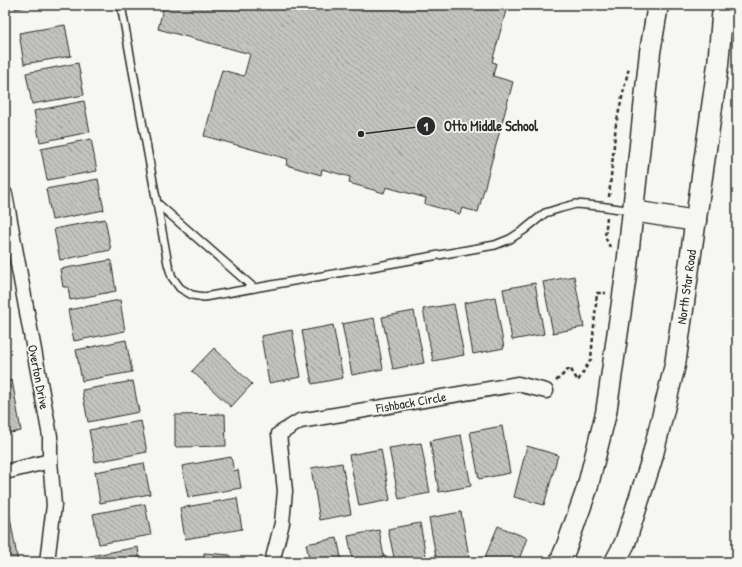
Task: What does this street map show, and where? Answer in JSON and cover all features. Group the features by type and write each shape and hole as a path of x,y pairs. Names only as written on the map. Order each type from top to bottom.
{"main road":[{"path":"560,562 587,488 606,413 626,275 650,52 658,5"},
{"name":"North Star Road","path":"615,562 625,542 651,462 675,365 718,65 723,5"},
{"path":"633,211 696,221"}],"street":[{"name":"Overton Drive","path":"5,194 7,216 50,436 50,461 54,505 47,562"},
{"name":"Fishback Circle","path":"272,562 282,523 285,491 279,434 300,421 518,384 546,391"},
{"path":"5,472 50,461"}],"lane":[{"path":"121,5 168,264 172,277 180,288 192,296 204,297 495,245 510,239 545,213 576,204 633,211"},
{"path":"157,203 254,288"}],"building":[{"path":"15,5 36,5 15,9"},
{"path":"164,5 499,5 507,7 492,62 496,63 493,76 513,82 478,212 462,208 460,214 425,204 426,198 386,187 384,193 349,183 350,177 322,169 321,175 286,165 288,159 204,136 222,70 244,76 250,54 158,29"},
{"path":"65,25 71,56 24,64 19,33"},
{"path":"78,63 84,95 32,104 26,73"},
{"path":"84,101 90,132 40,142 34,111"},
{"path":"91,139 97,171 47,180 41,149"},
{"path":"98,179 104,210 52,220 46,189"},
{"path":"105,219 111,250 60,260 54,229"},
{"path":"111,260 116,291 70,300 68,287 63,287 60,269"},
{"path":"574,276 584,327 553,333 543,282"},
{"path":"535,283 544,334 512,340 503,289"},
{"path":"495,297 504,348 473,354 464,303"},
{"path":"120,300 125,331 74,341 68,310"},
{"path":"454,304 464,355 433,361 423,309"},
{"path":"414,311 424,363 393,369 382,317"},
{"path":"374,318 383,369 352,375 342,324"},
{"path":"333,325 343,378 312,384 302,331"},
{"path":"292,330 301,377 269,383 261,336"},
{"path":"126,340 132,372 82,381 76,350"},
{"path":"214,348 252,384 231,407 192,371"},
{"path":"12,380 21,431 5,434 5,382"},
{"path":"133,381 139,412 88,422 82,390"},
{"path":"225,414 226,446 175,447 175,415"},
{"path":"141,421 147,452 95,462 89,430"},
{"path":"502,426 510,473 479,479 470,432"},
{"path":"461,435 471,486 439,492 430,441"},
{"path":"421,443 430,493 399,499 389,448"},
{"path":"527,446 558,455 544,505 514,497"},
{"path":"381,449 390,500 359,506 349,455"},
{"path":"231,457 234,471 238,470 241,488 188,497 182,466"},
{"path":"144,463 150,494 100,503 95,472"},
{"path":"342,463 351,514 320,520 311,468"},
{"path":"237,498 242,529 185,539 180,508"},
{"path":"145,504 151,535 99,544 93,514"},
{"path":"9,512 18,562 5,562 5,513"},
{"path":"461,512 470,562 437,562 429,518"},
{"path":"420,523 427,562 395,562 388,529"},
{"path":"498,526 527,538 518,562 483,562"},
{"path":"379,530 385,562 353,562 348,536"},
{"path":"337,538 342,562 310,562 306,544"},
{"path":"138,547 140,562 86,562 85,557"},
{"path":"204,553 230,555 230,562 192,562 193,558 204,559"}],"place":[{"name":"Otto Middle School","path":"361,134"}]}
